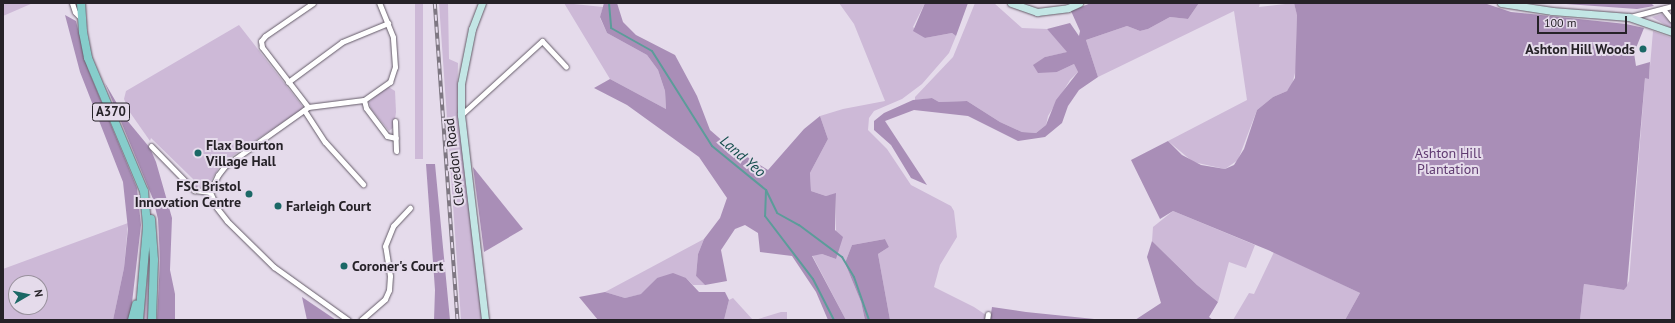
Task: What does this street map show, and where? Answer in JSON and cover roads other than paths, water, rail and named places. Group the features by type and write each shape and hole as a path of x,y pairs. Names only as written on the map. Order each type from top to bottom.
{"main road":[{"name":"A370","path":"80,3 82,32 92,68 140,179 145,201 147,227 139,320"},
{"name":"Clevedon Road","path":"482,3 472,30 464,63 461,115 485,320"},
{"path":"1012,3 1037,12 1068,8 1079,3"},
{"path":"1501,3 1552,11 1629,17 1672,32"},
{"path":"145,201 152,222 152,320"},
{"path":"132,320 142,287"}],"street":[{"path":"72,3 75,12 81,18"},
{"path":"313,3 264,36 261,41 262,47 300,98 325,142 363,184"},
{"path":"348,320 274,267 227,220 217,208 210,192 214,180 225,166 306,109 364,100 390,82 393,76 393,37 379,3"},
{"path":"1629,17 1672,6"},
{"path":"1663,9 1672,20"},
{"path":"288,82 342,42 388,23"},
{"path":"461,115 542,41 566,68"},
{"path":"364,100 366,108 387,136 396,138"},
{"path":"395,121 396,151"},
{"path":"151,146 194,190 210,192"},
{"path":"360,320 385,299 389,290 390,276 385,246 393,226 410,208"}],"waterway":[{"name":"Land Yeo","path":"609,3 611,28 652,51 712,146 766,190 765,216 813,279 834,320"},
{"path":"766,190 777,213 799,225 842,257 854,277 869,320"}],"railway":[{"path":"435,3 458,320"}],"place":[{"name":"Ashton Hill Woods","path":"1643,49"},
{"name":"Flax Bourton Village Hall","path":"198,153"},
{"name":"FSC Bristol Innovation Centre","path":"249,194"},
{"name":"Farleigh Court","path":"278,206"},
{"name":"Coroner's Court","path":"344,266"}],"park label":[{"name":"Ashton Hill Plantation","path":"1448,162"}]}
